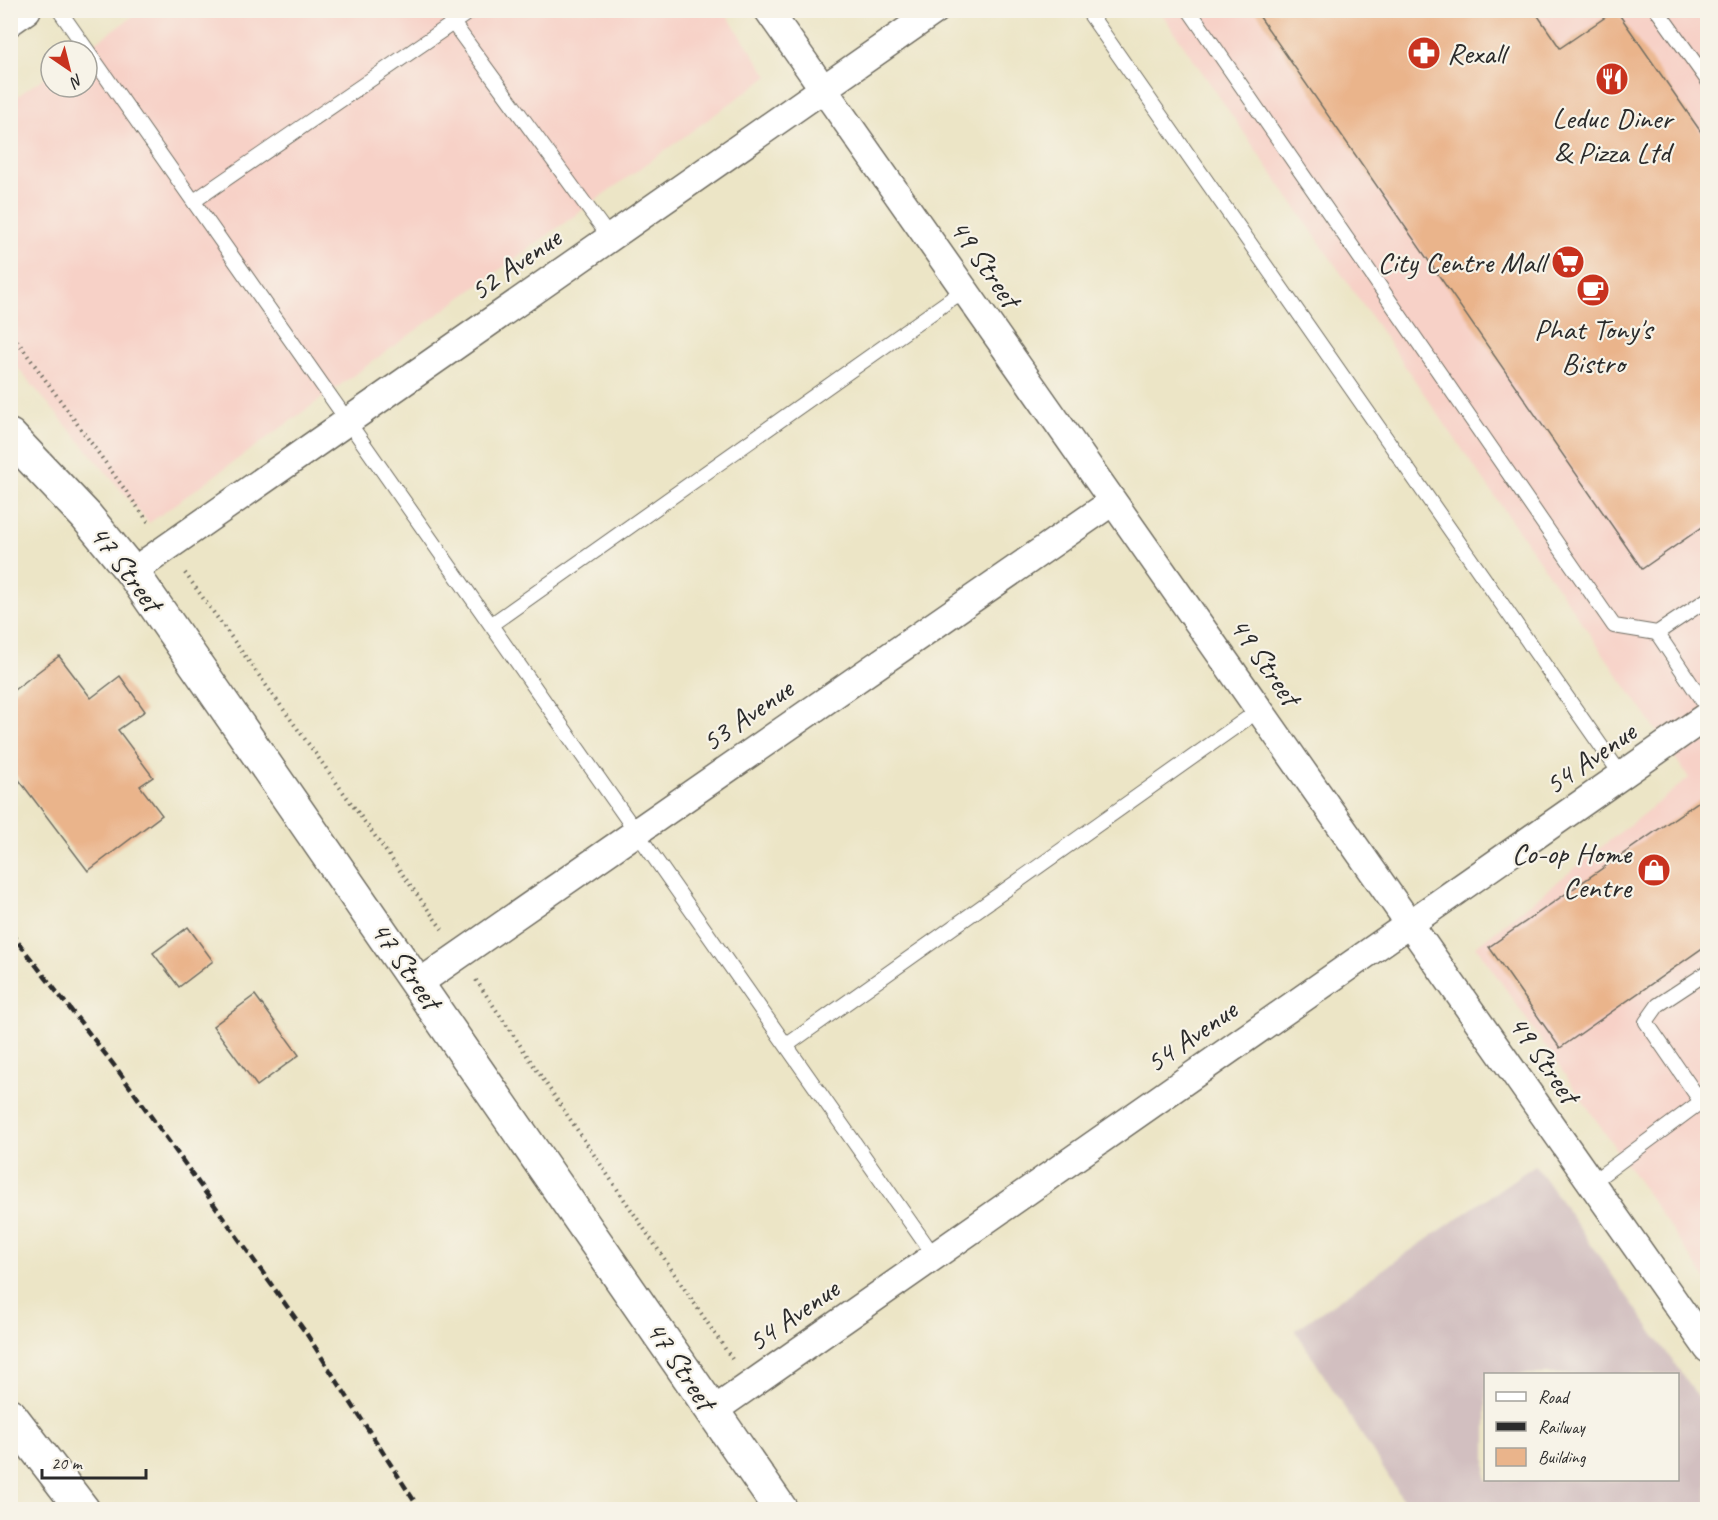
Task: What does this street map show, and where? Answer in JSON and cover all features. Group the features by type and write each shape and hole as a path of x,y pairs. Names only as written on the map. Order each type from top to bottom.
{"street":[{"path":"10,22 27,10"},
{"name":"49 Street","path":"768,10 1707,1349"},
{"name":"52 Avenue","path":"132,572 936,10"},
{"name":"47 Street","path":"10,436 86,516 132,572 419,983 781,1509"},
{"name":"53 Avenue","path":"419,983 1112,501"},
{"name":"54 Avenue","path":"713,1411 1707,715"},
{"path":"10,1415 83,1509"}],"lane":[{"path":"59,10 638,831 934,1256"},
{"path":"194,201 472,10"},
{"path":"1087,10 1622,776"},
{"path":"1189,10 1614,626 1657,633 1707,598"},
{"path":"1656,10 1707,81"},
{"path":"453,23 610,238"},
{"path":"492,624 964,290"},
{"path":"1657,633 1707,708"},
{"path":"787,1045 1259,710"},
{"path":"1591,1183 1705,1104 1646,1022 1658,1005 1707,972"}],"path":[{"path":"10,331 459,955 734,1361"}],"shaded area":[{"path":"142,10 724,11 768,76 149,523 11,360 10,101 39,81 39,99 99,99 99,40"},
{"path":"1160,11 1707,11 1707,1281 1476,946 1689,778"},
{"path":"1535,1165 1707,1410 1707,1509 1409,1509 1295,1330"}],"building":[{"name":"City Centre Mall","path":"1255,10 1534,10 1560,48 1616,10 1708,142 1708,523 1642,569"},
{"path":"59,656 91,698 120,676 145,711 118,730 153,777 140,786 162,815 88,871 10,768 10,724 13,722 10,719 10,693"},
{"name":"Co-op Home Centre","path":"1708,795 1708,944 1560,1048 1489,947"},
{"path":"188,927 213,961 179,987 153,953"},
{"path":"255,995 299,1055 257,1086 213,1026"}],"railway":[{"path":"10,932 117,1069 306,1333 420,1510"}],"place":[{"name":"Rexall","path":"1424,53"},
{"name":"Leduc Diner & Pizza Ltd","path":"1612,79"},
{"name":"City Centre Mall","path":"1568,262"},
{"name":"Phat Tony's Bistro","path":"1593,290"},
{"name":"Co-op Home Centre","path":"1654,870"}]}
